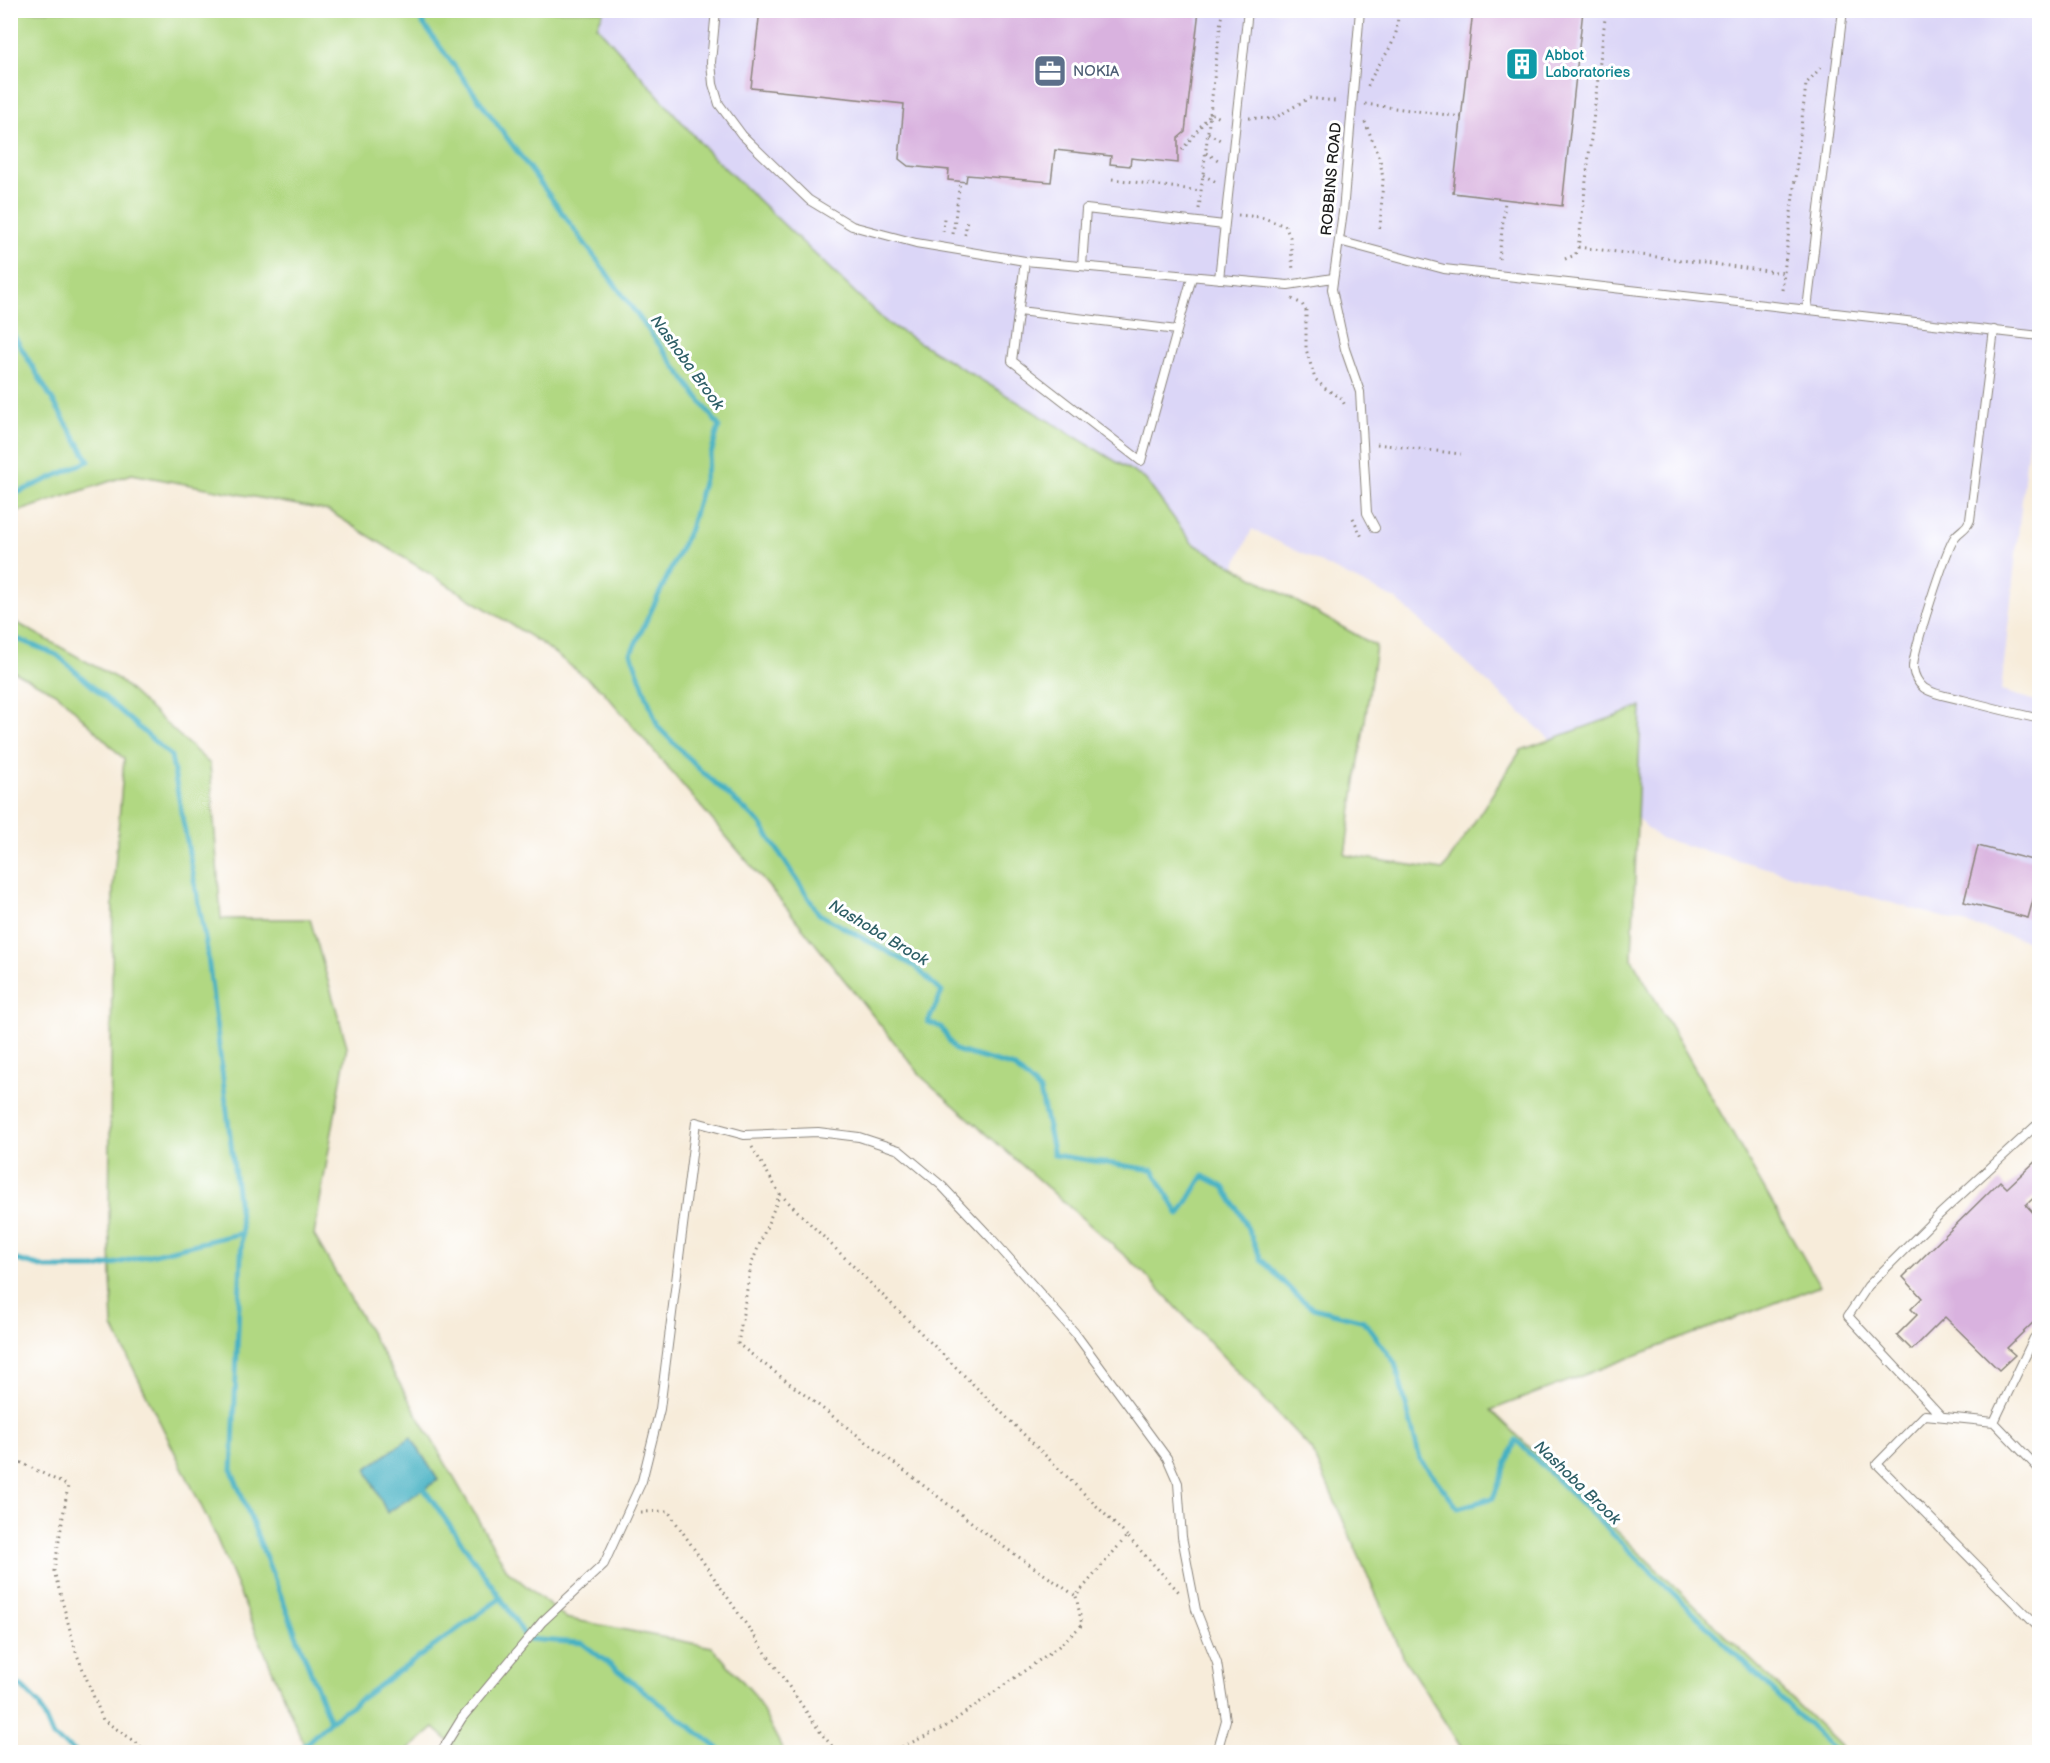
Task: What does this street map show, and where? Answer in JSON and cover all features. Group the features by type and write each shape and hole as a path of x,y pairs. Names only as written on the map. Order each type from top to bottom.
{"lane":[{"path":"716,10 711,62 713,84 719,104 742,135 809,200 852,226 916,243 1025,261 1288,285 1333,278"},
{"path":"1219,279 1248,10"},
{"name":"ROBBINS ROAD","path":"1360,10 1343,212 1332,289 1345,349 1360,392 1367,513 1375,528"},
{"path":"1807,309 1843,10"},
{"path":"1082,266 1086,209 1224,225"},
{"path":"1339,241 1444,269 2040,336"},
{"path":"1025,261 1012,361 1141,461 1192,276"},
{"path":"1018,311 1177,330"},
{"path":"1994,330 1970,520 1966,528 1955,537 1944,563 1923,624 1913,669 1918,681 1926,689 2040,719"},
{"path":"441,1752 462,1718 542,1622 604,1564 642,1481 660,1409 696,1122 744,1135 818,1132 859,1137 899,1150 942,1186 1075,1334 1167,1458 1178,1483 1182,1537 1196,1610 1217,1663 1226,1719 1217,1752"},
{"path":"1941,1416 1848,1316 1868,1286 1940,1214 2040,1122"},
{"path":"1994,1422 2034,1338 2040,1332"},
{"path":"2040,1470 1994,1422 1925,1415 1876,1464 2040,1629"}],"path":[{"path":"1199,211 1222,10"},
{"path":"1367,90 1370,80 1396,37 1399,26 1397,10"},
{"path":"1565,259 1575,255 1578,247 1606,10"},
{"path":"1782,290 1804,93 1806,84 1822,67 1824,61"},
{"path":"1365,111 1366,97"},
{"path":"1249,118 1273,119 1309,98 1335,101"},
{"path":"1365,104 1462,117"},
{"path":"1211,112 1226,121"},
{"path":"1182,150 1211,112"},
{"path":"1364,118 1370,139 1380,159 1383,179 1380,228"},
{"path":"1208,133 1224,142"},
{"path":"1206,153 1222,162"},
{"path":"1203,175 1220,184"},
{"path":"1112,179 1201,191"},
{"path":"953,234 960,181"},
{"path":"1499,259 1505,201"},
{"path":"1238,215 1261,217 1285,226 1290,237 1293,271"},
{"path":"943,232 944,218"},
{"path":"965,234 967,219"},
{"path":"1578,247 1784,273"},
{"path":"1290,298 1302,304 1306,311 1306,349 1315,378 1326,389 1341,398 1346,405 1346,414"},
{"path":"1372,444 1461,454"},
{"path":"1353,510 1354,522 1362,537"},
{"path":"744,1135 780,1194 1127,1536 1196,1610"},
{"path":"780,1194 751,1265 738,1344 1004,1547 1076,1596 1082,1625 1058,1647 945,1727 891,1752"},
{"path":"10,1457 68,1486 54,1571 76,1652 103,1720 136,1742 144,1752"},
{"path":"627,1513 668,1511 821,1733 837,1752"},
{"path":"1076,1596 1127,1536"}],"shaded area":[{"path":"482,11 2039,11 2039,380 2035,380 2001,691 2039,702 2039,944 1659,838 1397,600 1252,529 1216,607"}],"green space":[{"path":"10,11 604,11 597,26 711,155 887,323 1145,479 1192,543 1376,646 1345,855 1443,870 1521,750 1641,707 1632,959 1820,1286 1491,1410 1847,1752 1464,1752 1405,1660 1312,1450 1141,1270 923,1078 785,906 603,691 541,643 329,511 132,474 11,514"},
{"path":"10,619 118,679 210,764 221,919 310,919 347,1046 314,1235 507,1570 565,1618 712,1647 754,1694 784,1752 461,1752 434,1728 406,1752 307,1752 213,1530 113,1327 109,1220 113,890 124,759 59,695 11,670"}],"water":[{"path":"411,1437 438,1480 387,1513 366,1469"}],"building":[{"name":"NOKIA","path":"760,10 1199,10 1185,132 1178,138 1178,163 1131,158 1130,166 1110,164 1111,156 1055,150 1051,182 967,175 966,182 948,180 949,170 908,166 899,159 904,104 751,88"},
{"name":"Abbot Laboratories","path":"1473,10 1583,10 1562,206 1453,193"},
{"path":"1978,846 2040,862 2040,875 2028,918 1964,902"},
{"path":"2040,1157 2040,1192 2026,1205 2040,1220 2040,1316 2007,1348 2015,1355 1999,1370 1945,1317 1912,1350 1897,1335 1917,1315 1911,1309 1922,1298 1903,1277 2000,1181 2007,1188"}],"waterway":[{"name":"Nashoba Brook","path":"413,10 719,426 690,529 631,653 658,727 699,769 760,823 819,914 914,966 942,992 928,1022 941,1027 955,1050 1014,1067 1040,1091 1054,1155 1153,1170 1179,1215 1203,1176 1224,1187 1244,1220 1261,1259 1296,1295 1313,1308 1364,1321 1395,1363 1420,1459 1458,1508 1493,1498 1516,1440 1836,1752"},
{"path":"10,329 89,461 10,496"},
{"path":"10,636 57,655 171,756 207,949 242,1233 232,1471 330,1721 501,1598 527,1639 582,1643 723,1752"},
{"path":"10,1258 46,1268 96,1268 242,1233"},
{"path":"424,1489 501,1598"},
{"path":"10,1682 22,1687 39,1704 53,1737 76,1752"},
{"path":"297,1752 330,1721"}],"place":[{"name":"Abbot Laboratories","path":"1522,64"},
{"name":"NOKIA","path":"1050,71"}]}
